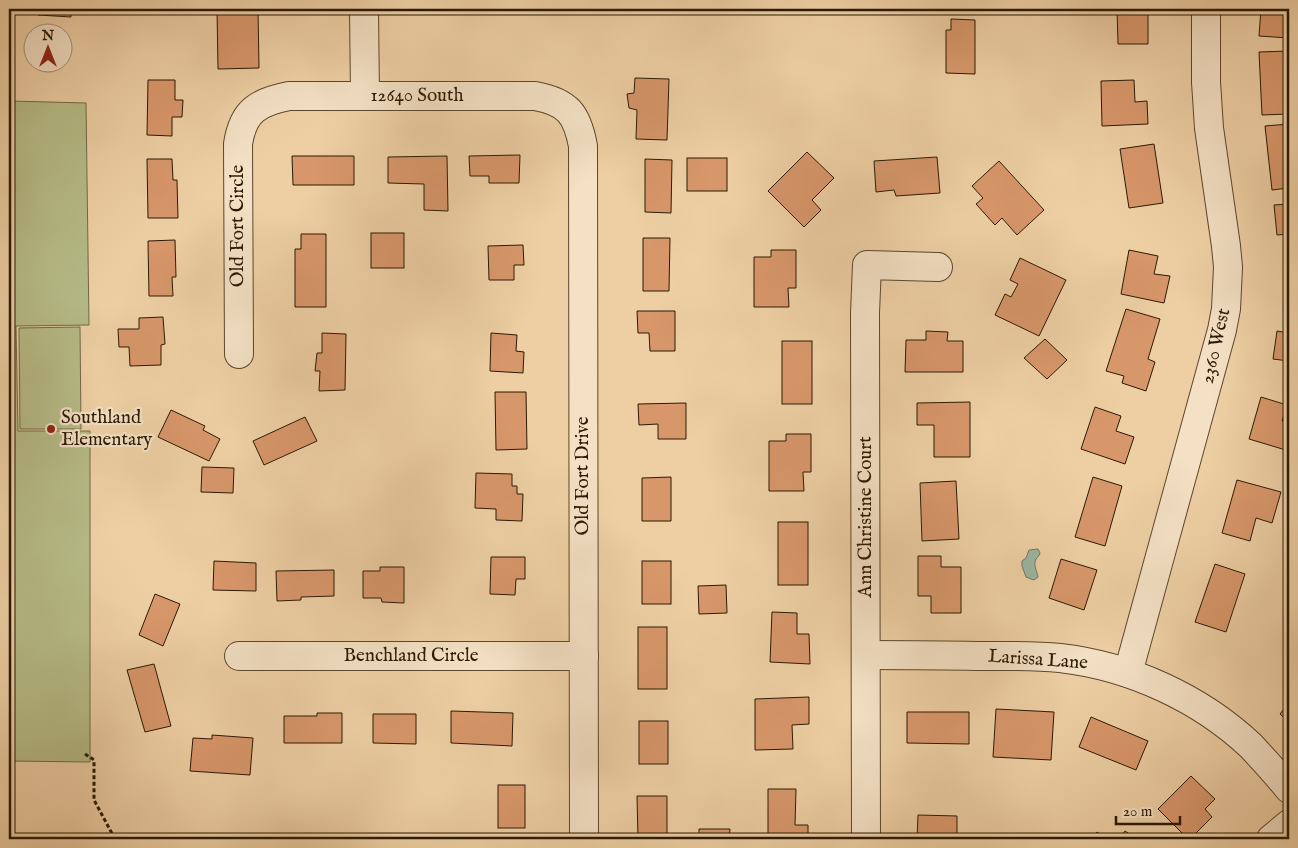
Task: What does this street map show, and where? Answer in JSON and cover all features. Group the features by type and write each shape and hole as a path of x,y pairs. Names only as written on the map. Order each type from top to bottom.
{"street":[{"path":"364,9 365,96"},
{"name":"2360 West","path":"1128,674 1222,330 1226,309 1228,274 1226,246 1209,128 1206,82 1206,9"},
{"name":"12640 South","path":"258,106 273,99 289,96 535,96 556,102 573,115"},
{"name":"Old Fort Circle","path":"239,354 238,144 244,122 258,106"},
{"name":"Old Fort Drive","path":"573,115 580,130 583,146 584,839"},
{"name":"Ann Christine Court","path":"866,839 867,265 938,266"},
{"name":"Larissa Lane","path":"866,655 1062,658 1094,664 1128,674 1179,695 1204,710 1249,745 1289,788"},
{"name":"Benchland Circle","path":"239,656 584,656"},
{"path":"1271,839 1289,824"}],"path":[{"path":"85,754 94,760 94,800 115,839"}],"green space":[{"name":"Southland Elementary","path":"9,101 86,103 89,325 16,326 18,431 90,431 90,762 9,761"},
{"path":"80,327 81,429 20,429 19,328"}],"shaded area":[{"path":"1038,549 1040,553 1035,564 1038,577 1034,580 1026,577 1022,561 1026,558 1029,550"}],"building":[{"path":"38,9 71,9 71,17 38,15"},
{"path":"217,9 258,9 259,68 218,69"},
{"path":"1117,9 1148,9 1148,44 1118,44"},
{"path":"1261,9 1289,9 1289,38 1259,36"},
{"path":"951,19 975,20 975,74 946,73 946,30 951,30"},
{"path":"1289,51 1289,114 1262,115 1259,52"},
{"path":"635,78 669,79 667,140 636,139 637,110 629,108 627,94 634,93"},
{"path":"148,80 175,80 175,100 183,100 182,117 172,117 172,136 147,135"},
{"path":"1134,80 1135,102 1147,101 1148,124 1102,126 1101,81"},
{"path":"1289,124 1289,188 1272,190 1265,126"},
{"path":"1154,144 1163,203 1129,208 1120,149"},
{"path":"807,152 834,178 812,200 821,210 804,227 768,191"},
{"path":"520,155 519,183 489,183 489,176 470,176 469,156"},
{"path":"292,156 354,156 354,185 293,185"},
{"path":"447,156 448,211 424,210 424,184 388,183 388,157"},
{"path":"937,157 940,193 896,196 894,190 876,192 874,161"},
{"path":"687,158 727,158 727,191 687,191"},
{"path":"147,159 172,159 173,180 177,180 178,218 148,218"},
{"path":"645,159 672,160 671,213 645,212"},
{"path":"999,161 1044,210 1017,235 1002,218 995,225 976,204 983,198 972,186"},
{"path":"1289,204 1289,234 1277,235 1274,205"},
{"path":"371,233 404,233 404,268 371,268"},
{"path":"301,234 326,234 326,307 295,307 295,249 301,249"},
{"path":"643,238 670,238 669,291 643,291"},
{"path":"175,240 176,277 172,277 173,296 149,296 148,241"},
{"path":"523,245 524,265 514,265 514,280 489,280 488,246"},
{"path":"771,250 796,250 796,288 788,288 789,307 754,307 754,257 771,257"},
{"path":"1129,250 1158,256 1154,274 1170,276 1164,303 1121,294"},
{"path":"1020,258 1066,280 1039,336 995,315 1005,294 1011,297 1018,284 1010,280"},
{"path":"1126,309 1160,319 1148,359 1155,362 1146,391 1122,383 1124,376 1106,371"},
{"path":"637,311 675,311 675,351 650,351 649,333 638,333"},
{"path":"163,317 165,344 161,345 161,365 130,366 129,347 119,347 118,329 139,329 139,318"},
{"path":"926,331 948,332 947,341 963,341 963,372 905,372 906,340 926,340"},
{"path":"1277,331 1289,333 1289,361 1273,359"},
{"path":"322,333 346,334 345,390 319,391 320,371 315,371 317,353 322,353"},
{"path":"491,333 517,335 516,351 524,352 523,373 490,371"},
{"path":"1045,339 1067,360 1047,379 1024,358"},
{"path":"782,341 812,341 812,404 782,404"},
{"path":"495,392 526,392 527,449 496,450"},
{"path":"1261,397 1287,405 1282,421 1289,423 1289,451 1249,439"},
{"path":"970,402 970,457 934,457 934,425 917,425 917,403"},
{"path":"686,403 686,439 658,439 658,424 639,425 638,404"},
{"path":"1095,407 1121,416 1116,431 1134,437 1125,464 1081,449"},
{"path":"171,410 205,426 203,430 220,439 209,461 158,437"},
{"path":"305,417 317,441 264,465 253,441"},
{"path":"786,434 811,434 811,472 803,472 804,491 769,491 769,441 786,441"},
{"path":"202,467 234,468 233,493 201,492"},
{"path":"476,473 512,474 512,486 517,486 517,494 523,494 522,521 496,520 496,509 475,508"},
{"path":"671,477 671,521 642,521 642,478"},
{"path":"1093,477 1122,486 1105,546 1075,537"},
{"path":"1237,480 1281,492 1272,523 1256,518 1250,541 1222,533"},
{"path":"956,481 959,539 922,541 920,483"},
{"path":"778,522 808,522 808,585 778,585"},
{"path":"918,556 941,556 941,567 961,567 961,613 931,613 931,596 918,596"},
{"path":"491,557 525,557 525,579 516,579 515,595 490,594"},
{"path":"1061,559 1097,570 1084,610 1049,598"},
{"path":"214,561 256,563 256,591 213,590"},
{"path":"642,561 671,561 671,604 642,604"},
{"path":"1215,564 1245,574 1226,632 1195,622"},
{"path":"380,567 404,567 404,603 382,602 381,598 363,598 363,571 380,571"},
{"path":"334,570 334,596 301,597 301,600 277,601 276,571"},
{"path":"726,585 727,613 699,614 698,586"},
{"path":"155,594 180,604 163,646 139,635"},
{"path":"772,612 797,613 797,634 809,634 810,664 770,662"},
{"path":"638,627 667,627 667,689 638,689"},
{"path":"154,664 171,726 145,732 127,670"},
{"path":"809,697 809,724 792,725 793,749 755,750 755,699"},
{"path":"1289,702 1289,722 1280,714"},
{"path":"996,709 1054,712 1051,760 993,757"},
{"path":"451,711 513,713 512,746 451,743"},
{"path":"907,712 969,712 969,744 907,743"},
{"path":"317,713 342,713 342,743 284,743 284,716 317,716"},
{"path":"373,714 416,714 416,744 373,743"},
{"path":"1091,717 1148,741 1136,770 1079,747"},
{"path":"639,721 668,721 668,764 639,764"},
{"path":"212,735 253,738 250,775 190,771 193,738 212,739"},
{"path":"1191,776 1215,799 1205,809 1212,817 1188,839 1158,809"},
{"path":"498,785 525,785 525,828 498,828"},
{"path":"768,789 796,789 795,825 808,825 808,839 768,839"},
{"path":"637,796 667,796 667,839 638,839"},
{"path":"918,815 957,816 957,839 917,839"},
{"path":"699,829 730,829 729,839 699,839"},
{"path":"1125,831 1137,839 1119,839"},
{"path":"1097,832 1107,839 1092,839"}],"place":[{"name":"Southland Elementary","path":"51,429"}]}
